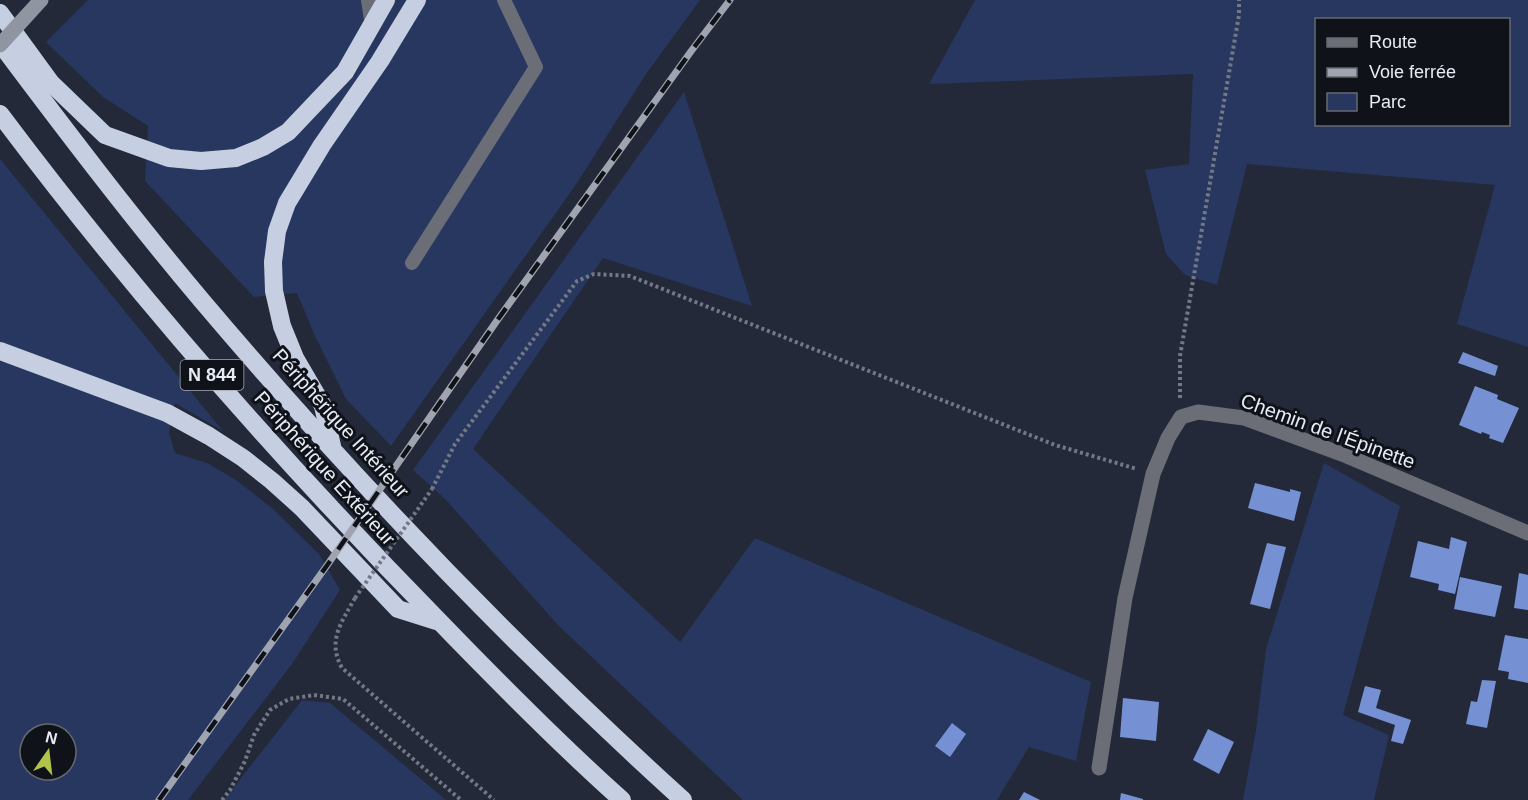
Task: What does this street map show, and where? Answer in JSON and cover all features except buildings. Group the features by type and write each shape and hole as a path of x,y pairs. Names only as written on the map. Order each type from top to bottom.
{"highway":[{"path":"0,13 51,83 105,135 169,158 201,162 236,159 288,132 345,72 386,0"},
{"path":"332,448 323,406 295,358 282,326 274,291 273,262 277,231 287,203 322,145 380,61 417,0"},
{"name":"Périphérique Intérieur","path":"0,44 75,143 202,301 332,448 451,575 560,685 683,800"},
{"name":"Périphérique Extérieur","path":"0,114 112,256 248,417 368,549 542,724 622,800"},
{"path":"0,351 167,413 209,436 243,458 302,508 398,609 440,622"}],"main road":[{"path":"0,44 41,0"}],"street":[{"name":"Chemin de l'Épinette","path":"1180,417 1198,412 1244,418 1358,461 1528,533"},
{"path":"1099,768 1125,598 1153,474 1168,438 1180,417"}],"lane":[{"path":"368,0 372,26"},
{"path":"412,262 536,67 504,0"}],"path":[{"path":"1180,417 1180,356 1239,15 1239,0"},
{"path":"494,800 342,668 335,656 335,639 342,620 355,598 432,489 456,444 577,281 594,274 630,276 1055,445 1153,474"},
{"path":"222,800 230,790 245,761 254,735 270,710 289,699 314,695 343,699 461,800"}],"green space":[{"path":"88,0 700,0 646,74 577,183 391,446 346,399 297,293 254,297 145,181 148,126 103,97 46,42"},
{"path":"975,0 1528,0 1528,347 1457,324 1495,185 1247,164 1217,285 1185,275 1166,254 1145,170 1189,164 1193,74 929,84"},
{"path":"684,92 752,306 603,258 473,449 680,642 755,538 1091,682 1076,761 1029,747 997,800 743,800 559,626 445,499 413,470"},
{"path":"0,159 223,431 175,403 169,433 175,453 207,463 236,480 272,508 319,554 340,590 292,664 188,800 0,800"},
{"path":"1324,463 1400,506 1343,715 1389,735 1374,800 1243,800 1256,730 1266,649"},
{"path":"302,700 330,703 446,800 224,800"}],"railway":[{"path":"159,800 328,564 496,322 730,0"}]}
